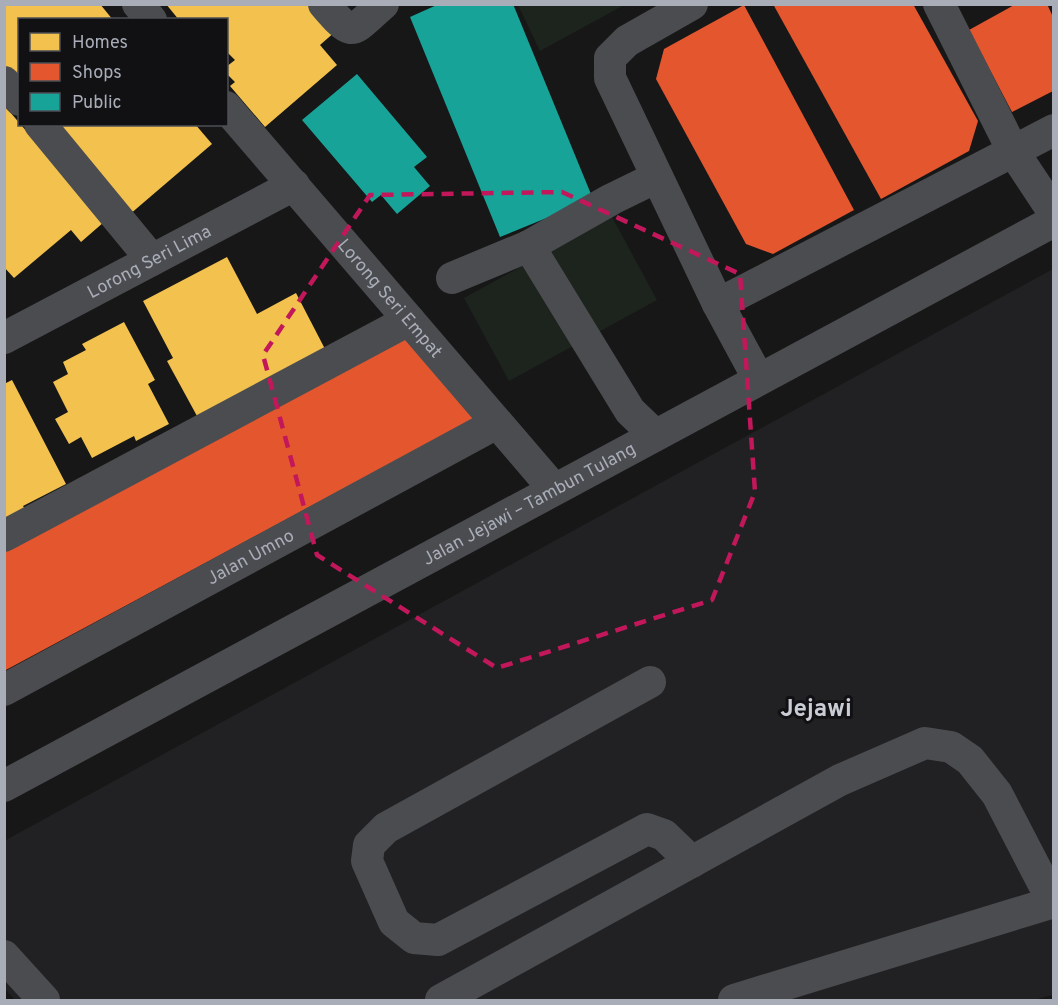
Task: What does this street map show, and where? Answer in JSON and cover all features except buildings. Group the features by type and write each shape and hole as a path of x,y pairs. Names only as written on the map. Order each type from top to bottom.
{"street":[{"path":"138,4 149,18"},
{"path":"324,4 344,27 351,30 357,28 383,4"},
{"path":"692,4 627,41 610,58 610,78 718,304 758,378"},
{"path":"939,4 1013,151 1053,213"},
{"path":"4,82 18,98"},
{"name":"Lorong Seri Empat","path":"228,109 554,489"},
{"path":"42,126 152,260"},
{"path":"718,304 1053,130"},
{"path":"452,278 530,246 612,199 657,177"},
{"name":"Lorong Seri Lima","path":"8,330 152,260 294,185"},
{"name":"Jalan Jejawi – Tambun Tulang","path":"4,786 1053,221"},
{"path":"530,246 630,411 654,434"},
{"path":"4,536 409,320"},
{"name":"Jalan Umno","path":"4,690 497,423"},
{"path":"650,682 386,828 369,845 367,861 394,922 414,938 438,940 647,829 664,835 692,862"},
{"path":"441,1000 840,780 925,742 951,747 970,760 997,794 1053,902 734,1000"},
{"path":"4,956 44,1000"}],"highlighted area":[{"path":"562,192 740,274 755,492 712,600 497,668 317,555 263,355 370,195"}],"shaded area":[{"path":"518,5 624,5 540,51"},
{"path":"612,217 657,300 509,381 464,298"},
{"path":"1053,269 1053,995 1033,1000 15,1000 5,989 4,841"}],"district":[{"name":"Jejawi","path":"816,708"}]}
